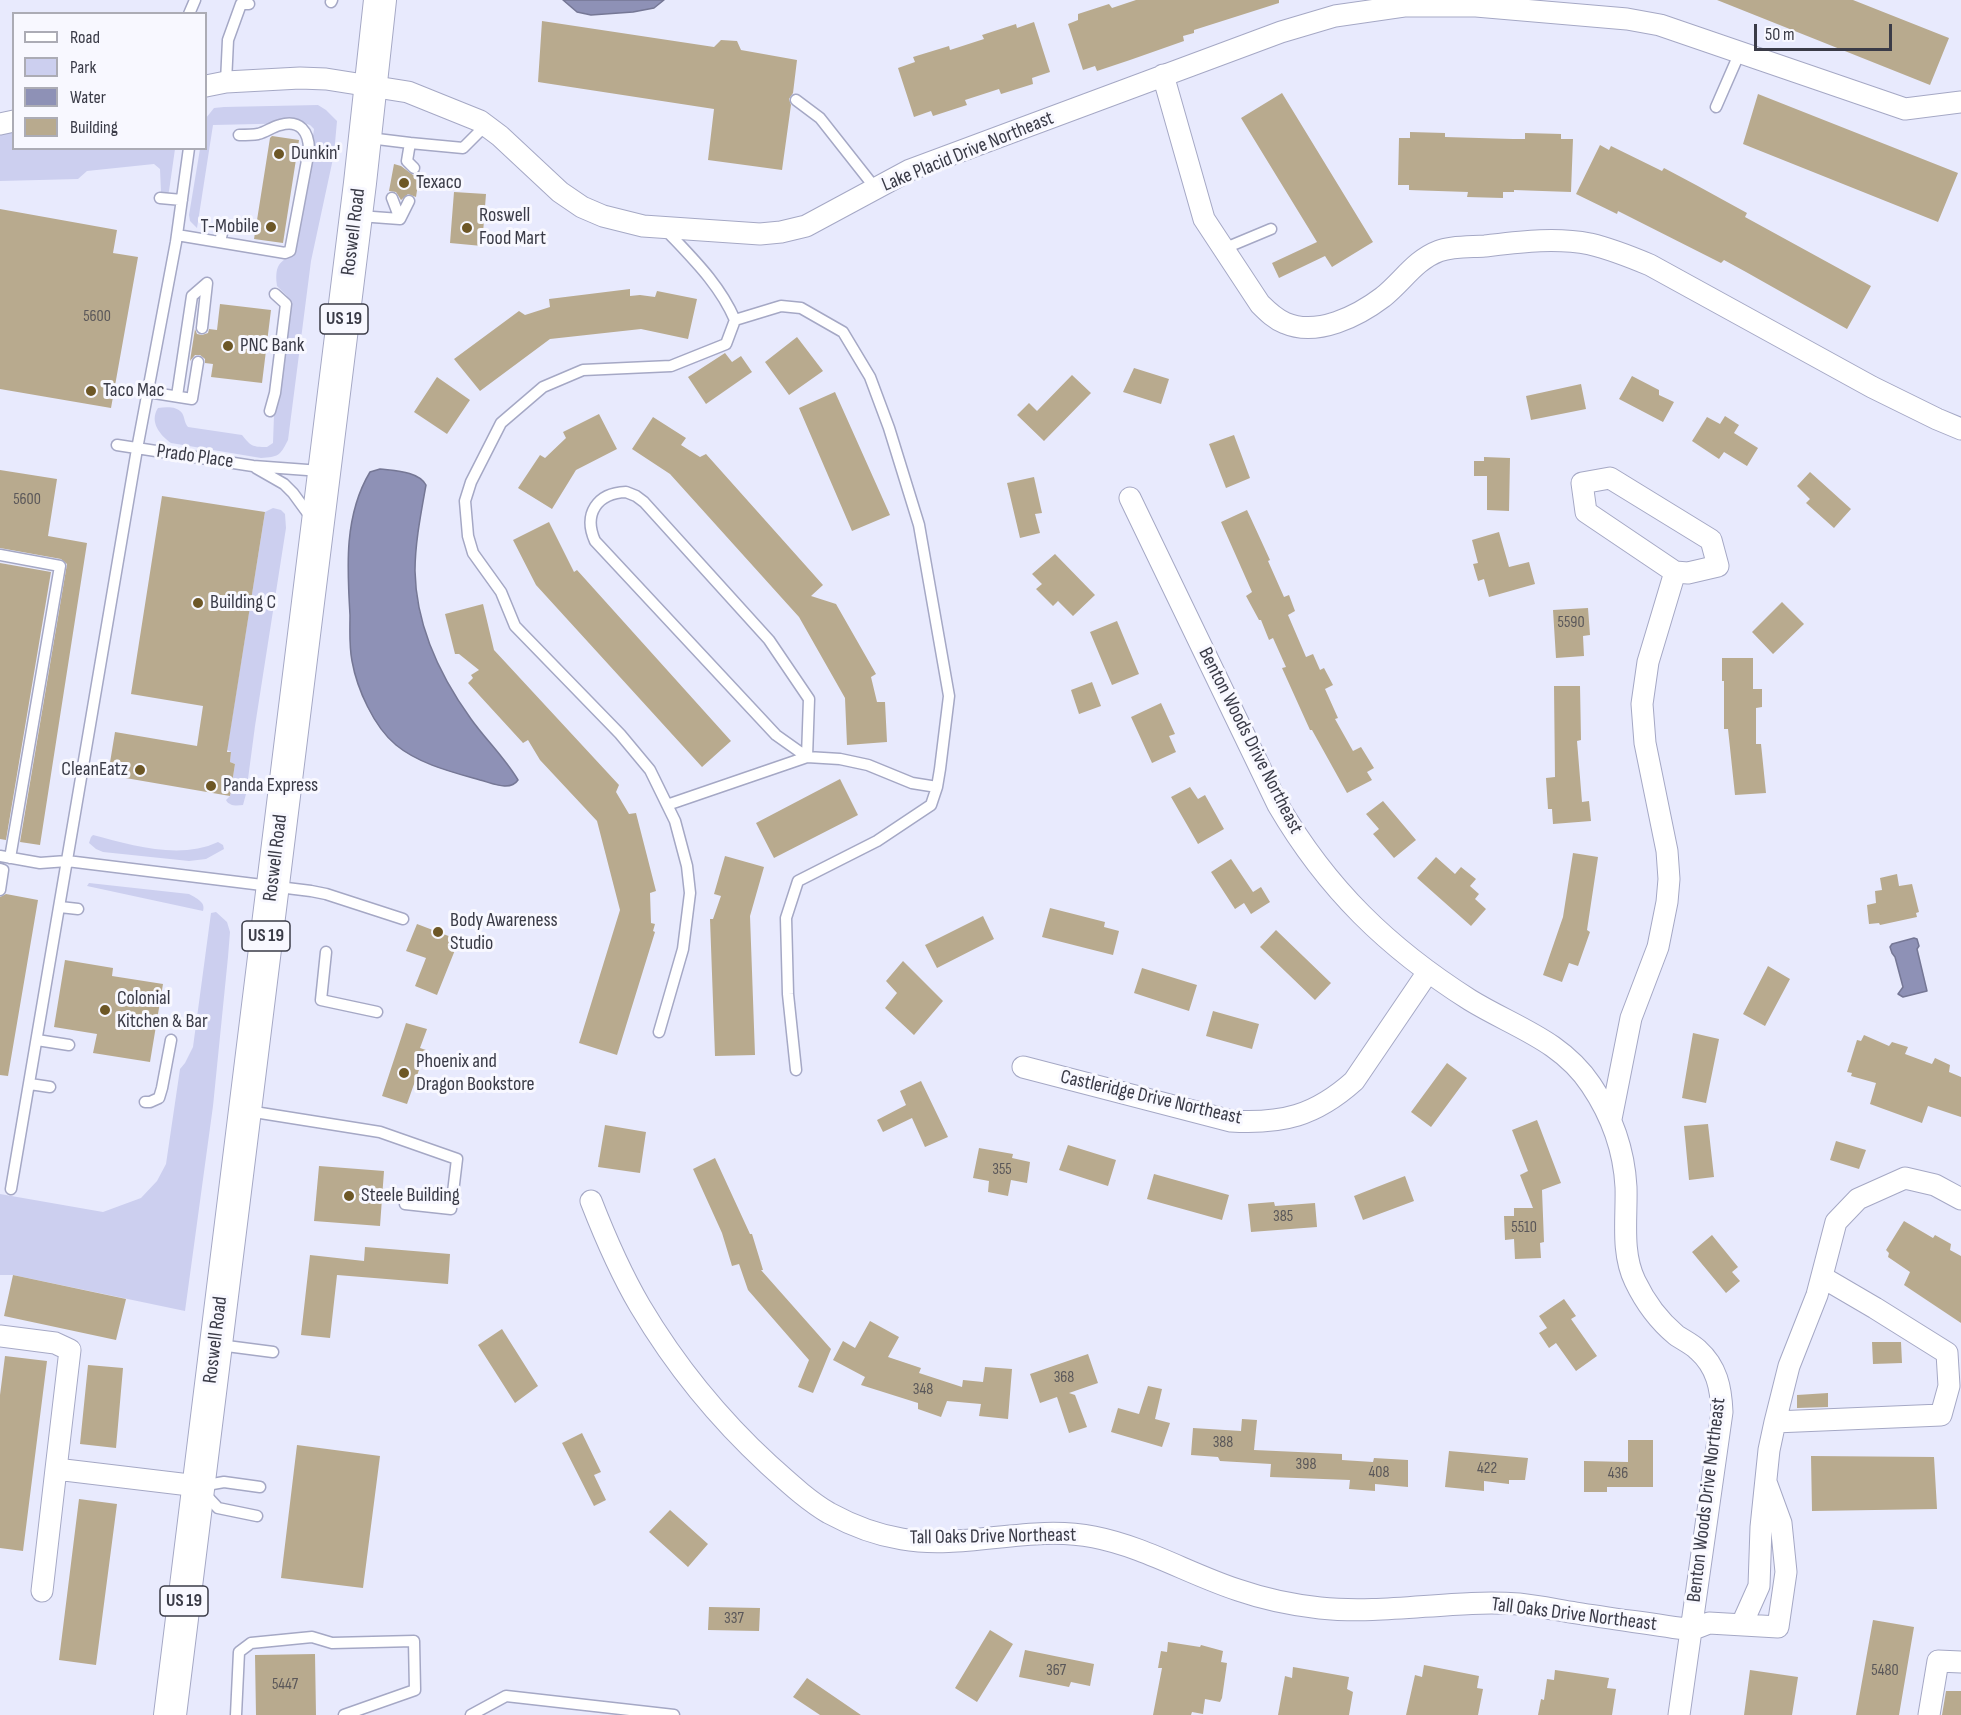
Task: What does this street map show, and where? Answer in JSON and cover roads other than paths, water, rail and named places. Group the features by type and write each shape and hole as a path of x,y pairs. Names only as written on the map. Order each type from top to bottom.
{"main road":[{"name":"Roswell Road","path":"170,1715 356,215 380,0"}],"street":[{"name":"Lake Placid Drive Northeast","path":"216,84 309,78 408,92 486,125 560,192 582,207 603,216 643,226 760,234 806,226 910,171 1281,32 1335,16 1404,6 1476,6 1627,19 1660,25 1905,109 1961,102"},
{"path":"1163,75 1204,219 1260,304 1286,324 1316,328 1351,317 1383,296 1420,260 1441,250 1538,241 1588,244 1622,253 1650,265 1872,387 1961,429"},
{"path":"1610,478 1711,540 1718,566 1688,573 1675,572 1586,512 1582,483 1610,478"},
{"name":"Benton Woods Drive Northeast","path":"1130,498 1278,805 1322,870 1350,904 1388,940 1428,972 1473,1001 1537,1035 1564,1055 1591,1084 1611,1119 1619,1141 1624,1166 1625,1239 1633,1278 1644,1300 1659,1319 1708,1360 1717,1376 1722,1392 1722,1412 1679,1715"},
{"path":"1611,1119 1631,1018 1658,947 1667,902 1667,851 1645,743 1642,704 1648,662 1675,572"},
{"name":"Castleridge Drive Northeast","path":"1023,1067 1231,1121 1259,1123 1287,1119 1323,1105 1354,1081 1428,972"},
{"path":"1742,1624 1759,1586 1761,1527 1769,1450 1775,1422 1789,1366 1817,1295 1836,1222 1858,1199 1905,1178 1935,1185 1961,1199"},
{"name":"Tall Oaks Drive Northeast","path":"591,1201 612,1252 639,1304 669,1351 702,1396 745,1442 797,1490 829,1513 861,1528 899,1539 934,1543 1040,1533 1094,1537 1139,1549 1238,1590 1319,1608 1368,1611 1478,1604 1520,1604 1691,1630"},
{"path":"1775,1422 1941,1415 1948,1386 1947,1353 1822,1277"},
{"path":"0,1336 55,1343 70,1350 42,1591"},
{"path":"56,1469 198,1486"},
{"path":"1691,1630 1709,1623 1778,1627 1786,1572 1781,1524 1766,1482"},
{"path":"1929,1715 1938,1661 1961,1662"}],"lane":[{"path":"216,84 228,40 245,4"},
{"path":"1716,107 1740,52"},
{"path":"796,100 820,118 876,189"},
{"path":"177,235 285,253 290,251 309,150 306,131 288,123 259,134 239,135"},
{"path":"365,137 463,148 486,125"},
{"path":"406,165 410,143"},
{"path":"11,1189 137,449 177,235 189,150"},
{"path":"160,198 182,200"},
{"path":"392,198 400,219"},
{"path":"400,219 409,201"},
{"path":"356,215 400,219"},
{"path":"220,242 224,224"},
{"path":"658,1032 683,950 690,893 687,866 675,821 650,770 515,626 501,592 473,553 468,536 465,501 471,482 501,423 543,387 583,370 671,366 726,344 735,320 729,307 714,282 664,228"},
{"path":"1224,249 1271,230"},
{"path":"177,396 192,296 207,283 202,328"},
{"path":"270,411 275,393 286,304 275,294"},
{"path":"735,320 781,306 801,308 843,332 870,377 889,428 919,525 949,696 937,787 931,805 877,841 798,881 786,918 788,994 796,1070"},
{"path":"148,392 192,399 198,362"},
{"name":"Prado Place","path":"117,445 253,466 324,472"},
{"name":"Prado Place","path":"253,466 288,489 317,527"},
{"path":"626,492 644,502 769,640 809,699 807,757 776,735 595,541 591,532 592,511 606,496 626,492"},
{"path":"0,555 60,566 5,857 40,863 67,861 326,894 403,919"},
{"path":"668,805 807,757 840,759 868,765 912,783 937,787"},
{"path":"0,869 3,870 0,890"},
{"path":"60,907 78,909"},
{"path":"326,952 321,1000 377,1012"},
{"path":"37,1040 69,1045"},
{"path":"145,1102 159,1098 171,1040"},
{"path":"30,1084 50,1087"},
{"path":"245,1110 380,1132 458,1159 451,1209 405,1204"},
{"path":"216,1345 273,1352"},
{"path":"198,1486 224,1482 260,1487"},
{"path":"198,1486 218,1508 257,1516"},
{"path":"236,1715 239,1652 251,1643 312,1637 332,1643 414,1641 415,1690 344,1715"},
{"path":"471,1715 506,1696 674,1715"}],"water":[{"path":"563,0 664,0 654,8 591,15 577,12"},
{"path":"380,469 412,474 426,485 417,539 415,571 416,591 425,631 449,685 477,727 518,780 515,784 506,786 495,784 447,770 405,752 381,728 362,695 354,672 350,650 349,542 355,506 362,489 370,472"},
{"path":"1917,939 1919,946 1917,949 1927,991 1903,997 1898,994 1903,987 1890,947 1892,944"}],"place":[{"name":"Dunkin'","path":"279,154"},
{"name":"Texaco","path":"404,183"},
{"name":"T-Mobile","path":"271,227"},
{"name":"Roswell Food Mart","path":"467,228"},
{"name":"PNC Bank","path":"228,346"},
{"name":"Taco Mac","path":"91,391"},
{"name":"Building C","path":"198,603"},
{"name":"CleanEatz","path":"140,770"},
{"name":"Panda Express","path":"211,786"},
{"name":"Body Awareness Studio","path":"438,932"},
{"name":"Colonial Kitchen & Bar","path":"105,1010"},
{"name":"Phoenix and Dragon Bookstore","path":"404,1073"},
{"name":"Steele Building","path":"349,1196"}]}
